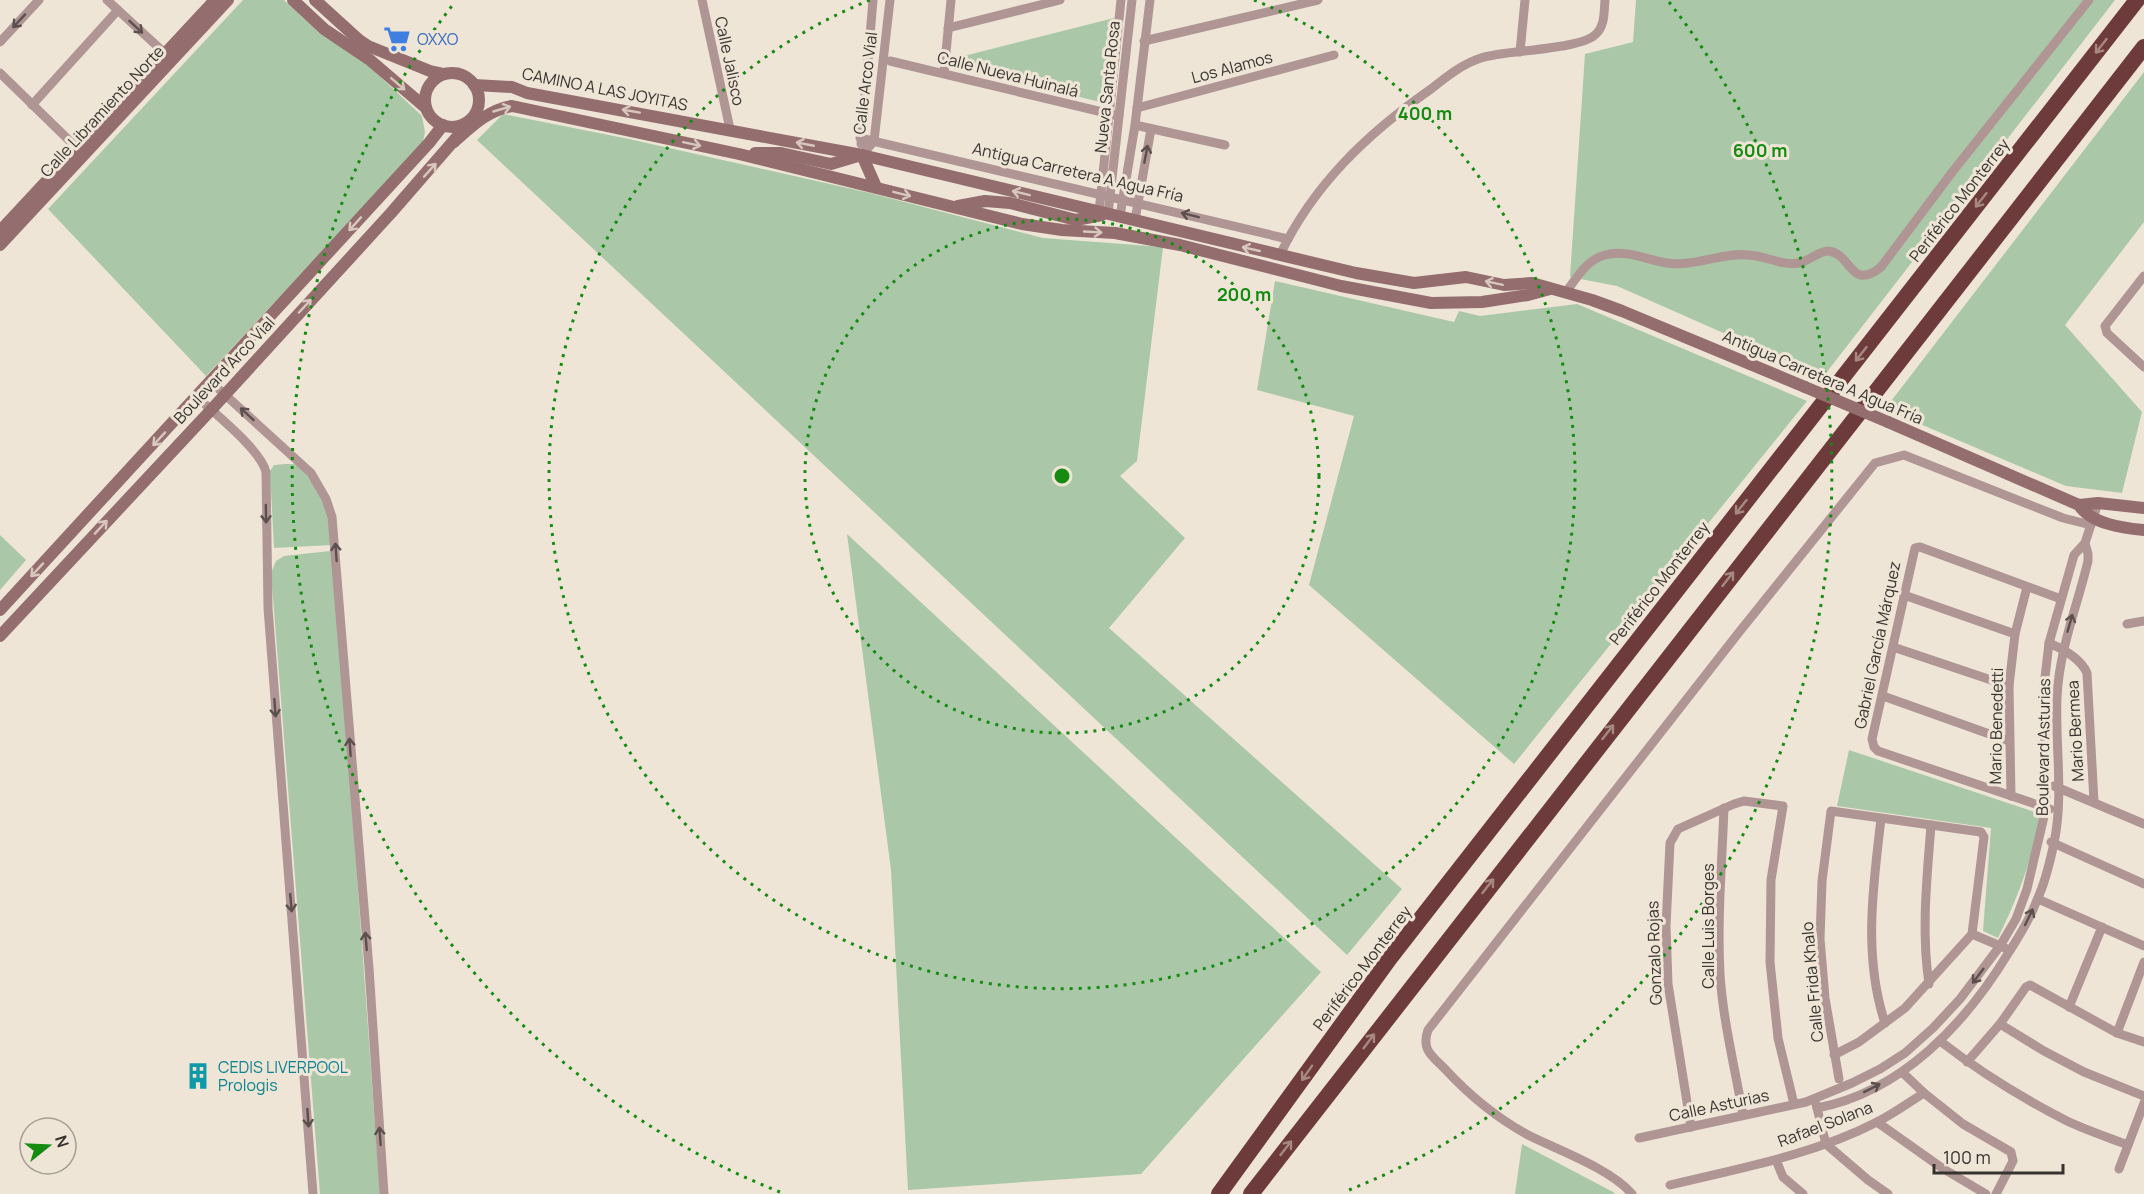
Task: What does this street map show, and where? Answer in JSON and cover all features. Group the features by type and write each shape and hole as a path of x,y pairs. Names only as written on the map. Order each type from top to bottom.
{"highway":[{"name":"Periférico Monterrey","path":"1219,1194 1397,949 2137,0"},
{"path":"1251,1194 1551,804 2144,47"}],"street":[{"path":"0,42 39,0"},
{"path":"107,0 169,57"},
{"name":"Calle Libramiento Norte","path":"169,57 215,0"},
{"name":"Calle Libramiento Norte","path":"0,245 81,152 169,57 228,0"},
{"path":"293,0 324,29 370,60 443,125 451,127 467,122 473,116 478,100 474,85 460,75 444,74 375,50 359,40 315,0"},
{"path":"297,0 334,31 359,40"},
{"name":"Calle Jalisco","path":"702,0 730,129"},
{"name":"Calle Arco Vial","path":"862,154 860,138 873,0"},
{"name":"Calle Arco Vial","path":"862,154 874,141 887,60 890,0"},
{"path":"944,73 951,0"},
{"path":"948,28 1060,0"},
{"name":"Nueva Santa Rosa","path":"1109,214 1105,195 1107,114 1121,0"},
{"name":"Nueva Santa Rosa","path":"1105,195 1119,116 1132,0"},
{"path":"954,207 985,201 1011,203 1076,220 1109,214 1123,199 1135,125 1150,0"},
{"path":"1144,41 1318,0"},
{"path":"1520,52 1525,0"},
{"path":"1280,255 1310,202 1325,182 1370,136 1400,110 1469,63 1481,58 1587,40 1595,36 1604,20 1605,0"},
{"path":"1566,292 1586,265 1607,254 1635,254 1667,263 1687,263 1729,255 1749,255 1784,263 1800,263 1825,251 1831,251 1857,274 1864,276 1873,274 1881,267 1953,171 2089,0"},
{"path":"32,105 117,10"},
{"name":"Los Alamos","path":"1137,108 1334,55"},
{"name":"Calle Nueva Huinalá","path":"868,56 1119,116"},
{"path":"0,74 81,152"},
{"path":"426,108 426,91 436,78 444,74"},
{"name":"CAMINO A LAS JOYITAS","path":"474,85 512,87 527,93 730,129"},
{"path":"454,142 490,113 499,108 512,106 739,154 781,153 831,164 862,154"},
{"name":"Boulevard Arco Vial","path":"0,636 211,410 454,142 467,122"},
{"name":"Boulevard Arco Vial","path":"0,610 423,150 443,125"},
{"path":"1135,125 1225,145"},
{"path":"730,129 862,154"},
{"path":"1135,220 1151,129"},
{"name":"Antigua Carretera A Agua Fría","path":"860,138 1288,239"},
{"name":"Calle Libramiento Norte","path":"0,231 81,152"},
{"name":"Antigua Carretera A Agua Fría","path":"739,154 1022,224 1062,230 1115,233 1180,245 1352,288 1431,303 1503,299 1551,288"},
{"path":"862,154 876,187"},
{"name":"Antigua Carretera A Agua Fría","path":"862,154 1329,267 1414,283 1466,277 1504,285 1532,283 1566,292 1622,311 2079,505 2098,503 2144,508"},
{"path":"2142,283 2105,324 2107,333 2144,367"},
{"path":"211,382 311,473 326,499 332,517 369,968 384,1194"},
{"path":"197,397 258,457 266,472 268,608 313,1194"},
{"path":"1632,1194 1620,1183 1599,1170 1503,1120 1479,1101 1430,1053 1425,1039 1428,1030 1740,631 1875,463 1904,454 2063,518 2144,530"},
{"name":"Boulevard Asturias","path":"1815,1097 1852,1083 1905,1053 1960,999 2000,946 2016,919 2027,890 2046,808 2044,686 2049,643 2074,555 2085,543 2098,503"},
{"name":"Antigua Carretera A Agua Fría","path":"2079,505 2092,522"},
{"name":"Boulevard Asturias","path":"1817,1108 1852,1098 1902,1072 1940,1041 1967,1013 1990,984 2026,925 2038,899 2054,843 2059,788 2057,700 2063,650 2088,561 2085,543"},
{"name":"Gabriel García Márquez","path":"2011,796 1878,751 1872,739 1915,548 1920,547 2027,587"},
{"path":"2027,587 2061,599"},
{"name":"Mario Benedetti","path":"2011,796 2009,686 2015,634 2027,587"},
{"path":"1904,595 2015,634"},
{"path":"13,596 26,608"},
{"path":"2127,624 2144,621 2144,628"},
{"name":"Mario Bermea","path":"2049,643 2063,650 2083,666 2087,673 2094,802"},
{"path":"1893,647 2009,686"},
{"path":"1883,696 2009,741"},
{"path":"2046,784 2094,802 2144,825"},
{"path":"2011,796 2058,811"},
{"name":"Gonzalo Rojas","path":"1691,1126 1668,984 1666,926 1670,843 1678,830 1744,801 1783,806 1771,880 1770,962 1778,1038 1794,1104"},
{"name":"Calle Luis Borges","path":"1724,808 1719,933 1720,976 1743,1115"},
{"name":"Calle Frida Khalo","path":"1839,1079 1825,998 1820,939 1822,881 1831,811 1881,819"},
{"path":"1834,1055 1859,1042 1886,1023 1905,1008 1972,934 1984,837 1979,831 1881,819 1874,883 1872,951 1876,986 1886,1023"},
{"path":"1929,984 1924,941 1931,825"},
{"path":"2040,839 2054,843 2144,884"},
{"path":"2038,899 2144,946"},
{"path":"2069,1007 2102,927"},
{"path":"1972,934 2010,950"},
{"path":"2117,1033 2144,962"},
{"path":"1967,1062 2000,1024 2026,987 2033,985 2117,1033 2144,1042"},
{"path":"2000,1024 2084,1072 2144,1096"},
{"path":"1940,1041 1967,1062 2012,1091 2069,1122 2128,1146"},
{"path":"1902,1072 1963,1124 2013,1154 2013,1161 1996,1194"},
{"name":"Rafael Solana","path":"1670,1185 1776,1160 1826,1144 1877,1122 1924,1093"},
{"path":"1815,1097 1826,1144 1888,1194"},
{"name":"Calle Asturias","path":"1639,1138 1806,1102 1815,1097"},
{"path":"1806,1102 1817,1108"},
{"path":"2119,1169 2144,1103"},
{"path":"1877,1122 1942,1168 1986,1194"},
{"path":"1776,1160 1783,1177 1803,1194"}],"green space":[{"path":"243,0 284,0 319,33 354,52 422,116 425,132 423,142 417,149 206,376 48,209"},
{"path":"1636,0 2115,0 1823,377 1617,286 1570,277 1585,54 1633,42"},
{"path":"1114,18 1104,103 955,66 956,58"},
{"path":"2144,72 2144,222 2065,325 2142,412 2122,493 2066,486 1885,409"},
{"path":"503,114 629,139 870,193 1043,238 1163,247 1137,461 1120,476 1185,538 1109,628 1402,889 1347,955 477,140"},
{"path":"1275,281 1454,322 1459,311 1480,316 1577,304 1807,401 1514,764 1309,585 1354,416 1257,390"},
{"path":"294,464 305,473 324,503 331,526 332,545 274,548 270,471 274,465"},
{"path":"847,534 1321,972 1141,1174 908,1190 891,870"},
{"path":"0,535 26,560 0,590"},
{"path":"330,551 334,557 380,1194 320,1194 271,573 276,561 284,556"},
{"path":"1849,750 2041,814 2024,878 1998,938 1983,931 1991,828 1837,806"},
{"path":"1522,1144 1613,1192 1615,1194 1515,1194"}],"place":[{"name":"OXXO","path":"397,39"},
{"name":"CEDIS LIVERPOOL Prologis","path":"198,1076"}]}
